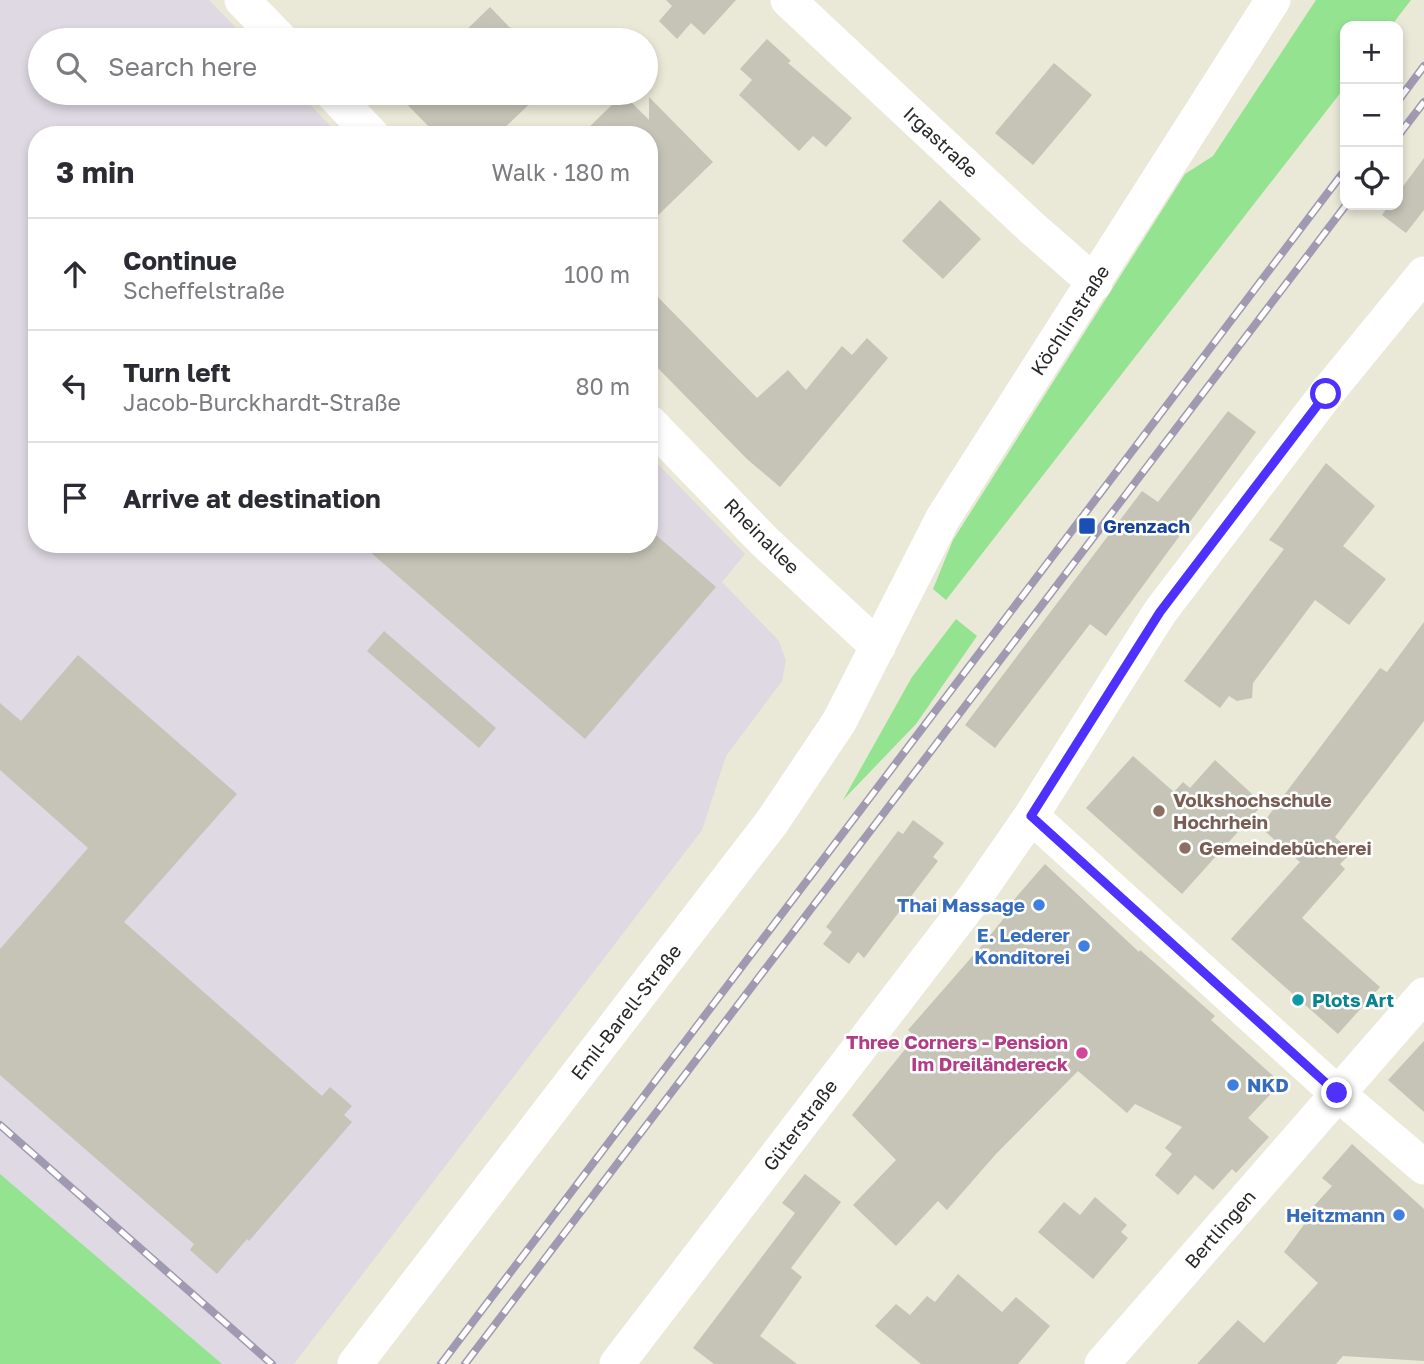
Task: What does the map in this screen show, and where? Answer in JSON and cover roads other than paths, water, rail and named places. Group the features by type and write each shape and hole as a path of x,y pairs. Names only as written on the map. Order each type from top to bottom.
{"street":[{"path":"243,0 270,28"},
{"name":"Irgastraße","path":"788,0 1032,228 1095,282"},
{"name":"Köchlinstraße","path":"878,647 943,518 1273,0"},
{"path":"343,105 363,126"},
{"name":"Güterstraße","path":"617,1364 975,897 1031,816 1160,612 1326,394 1424,274"},
{"name":"Rheinallee","path":"658,431 765,542 878,647"},
{"name":"Emil-Barell-Straße","path":"355,1364 772,822 839,722 878,647"},
{"path":"1031,816 1337,1093 1424,1167"},
{"name":"Bertlingen","path":"1102,1364 1424,995"}],"railway":[{"path":"1403,94 1424,66"},
{"path":"1403,129 1424,102"},
{"path":"441,1364 1340,177"},
{"path":"465,1364 1342,210"},
{"path":"0,1125 272,1364"}],"place":[{"name":"Grenzach","path":"1087,526"},
{"name":"Volkshochschule Hochrhein","path":"1159,811"},
{"name":"Gemeindebücherei","path":"1185,848"},
{"name":"Thai Massage","path":"1039,905"},
{"name":"E. Lederer Konditorei","path":"1084,946"},
{"name":"Plots Art","path":"1298,1000"},
{"name":"Three Corners - Pension Im Dreiländereck","path":"1082,1053"},
{"name":"NKD","path":"1233,1085"},
{"name":"Heitzmann","path":"1399,1215"}]}
